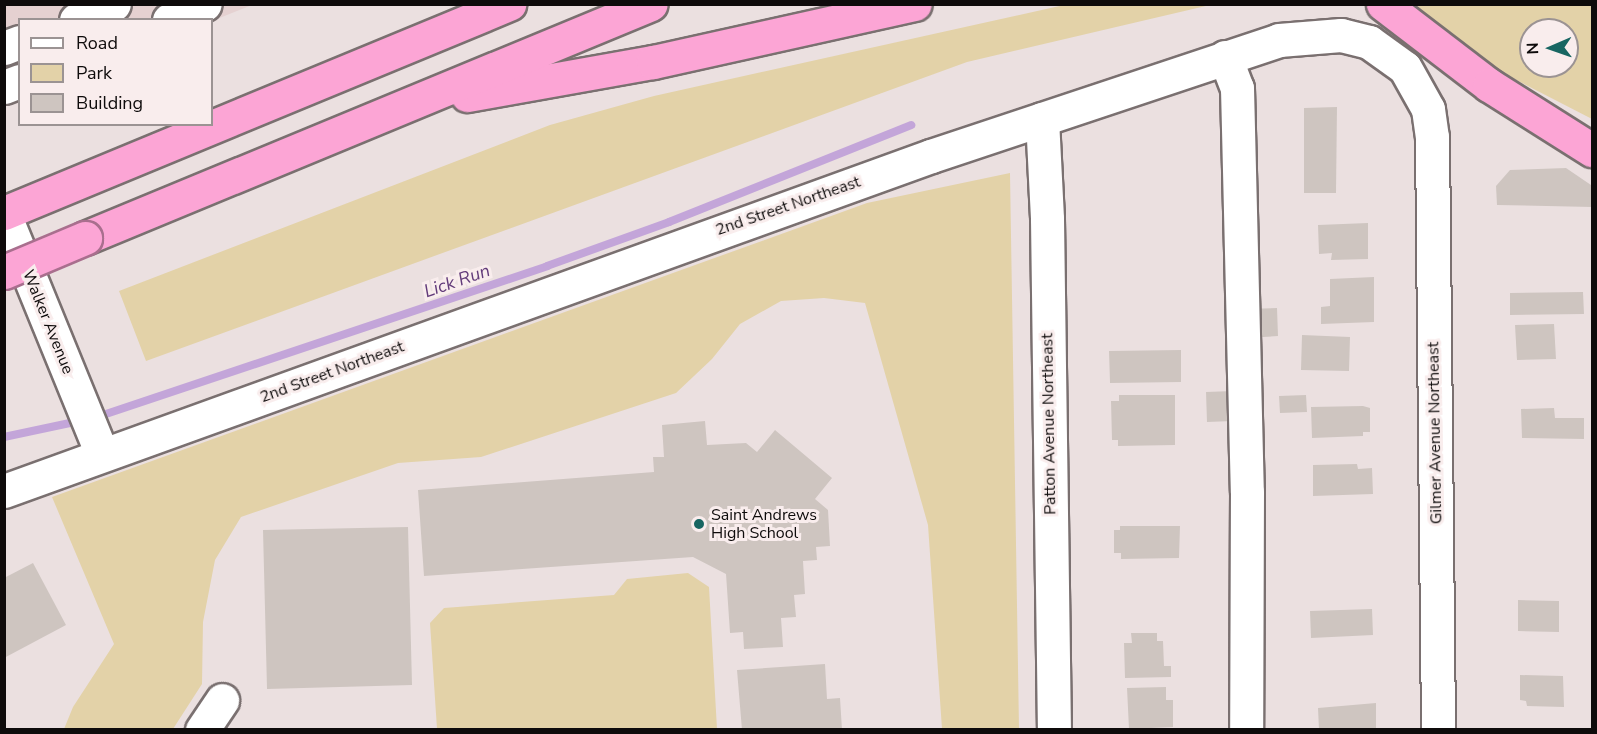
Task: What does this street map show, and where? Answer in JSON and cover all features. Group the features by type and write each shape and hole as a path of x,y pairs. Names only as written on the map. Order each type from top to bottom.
{"highway":[{"path":"4,214 508,4"},
{"path":"4,272 651,4"},
{"path":"403,106 653,62 915,4"},
{"path":"1383,4 1489,85 1593,150"}],"street":[{"path":"81,18 114,4"},
{"path":"173,18 205,4"},
{"name":"2nd Street Northeast","path":"4,490 88,419 273,395 622,264 1225,57 1304,35 1341,35 1369,42 1405,68 1420,89 1432,137"},
{"path":"1225,57 1237,88 1248,492 1246,729"},
{"name":"Patton Avenue Northeast","path":"1042,119 1047,219 1054,729"},
{"name":"Gilmer Avenue Northeast","path":"1432,137 1438,729"},
{"name":"Walker Avenue","path":"4,214 88,419"},
{"path":"202,729 222,700"}],"shaded area":[{"path":"5,5 252,5 213,21 213,18 18,18 18,100 5,106"}],"green space":[{"path":"1064,5 1210,5 967,62 146,361 119,291 550,125 654,96"},
{"path":"1413,5 1592,5 1592,119 1499,71"},
{"path":"1010,173 1019,729 942,729 928,525 865,303 824,298 781,301 740,324 712,359 676,393 481,457 398,463 241,517 215,560 203,622 202,684 173,729 64,729 73,707 114,644 52,497 867,203"},
{"path":"688,573 709,587 717,729 437,729 430,623 444,608 614,595 627,579"}],"building":[{"path":"1337,107 1336,193 1304,193 1304,108"},
{"path":"1566,168 1591,185 1592,207 1497,205 1496,186 1510,170"},
{"path":"1368,223 1368,259 1331,260 1332,253 1319,254 1318,225"},
{"path":"1374,277 1374,322 1321,324 1321,307 1330,306 1330,279"},
{"path":"1583,292 1584,314 1510,315 1510,293"},
{"path":"1277,308 1278,336 1246,338 1245,309"},
{"path":"1554,324 1556,359 1517,360 1515,325"},
{"path":"1302,335 1350,337 1349,371 1301,370"},
{"path":"1181,350 1181,382 1110,383 1109,351"},
{"path":"1233,391 1233,421 1207,422 1206,392"},
{"path":"1119,395 1175,395 1175,445 1118,446 1118,440 1112,440 1111,401 1119,401"},
{"path":"1306,395 1307,412 1280,413 1279,396"},
{"path":"1363,406 1370,408 1370,432 1363,432 1363,436 1312,438 1311,407"},
{"path":"1554,408 1555,418 1584,418 1584,439 1522,438 1521,409"},
{"path":"705,421 707,445 746,443 757,452 775,430 832,478 815,499 828,510 830,546 816,547 817,560 803,561 805,594 794,595 796,617 781,618 783,647 744,649 743,632 730,633 726,574 693,557 424,576 418,490 654,472 653,457 664,457 662,425"},
{"path":"1357,464 1358,469 1372,468 1373,494 1313,496 1313,465"},
{"path":"1120,526 1180,526 1179,558 1121,559 1121,553 1114,553 1114,530 1120,530"},
{"path":"408,527 412,685 267,689 263,530"},
{"path":"33,563 66,625 4,658 4,578"},
{"path":"1518,600 1559,601 1559,632 1518,631"},
{"path":"1372,609 1373,635 1311,638 1310,611"},
{"path":"1131,633 1157,633 1157,641 1163,641 1164,666 1171,666 1171,677 1125,678 1124,643 1132,643"},
{"path":"825,664 827,699 840,698 842,730 742,730 737,670"},
{"path":"1520,675 1563,676 1564,707 1527,706 1526,701 1520,700"},
{"path":"1166,687 1166,700 1173,700 1173,727 1129,729 1127,688"},
{"path":"1376,703 1376,730 1319,730 1318,708"}],"waterway":[{"name":"Lick Run","path":"94,418 547,266 669,222 911,125"},
{"name":"Lick Run","path":"4,437 79,421"}],"place":[{"name":"Saint Andrews High School","path":"699,524"}]}
